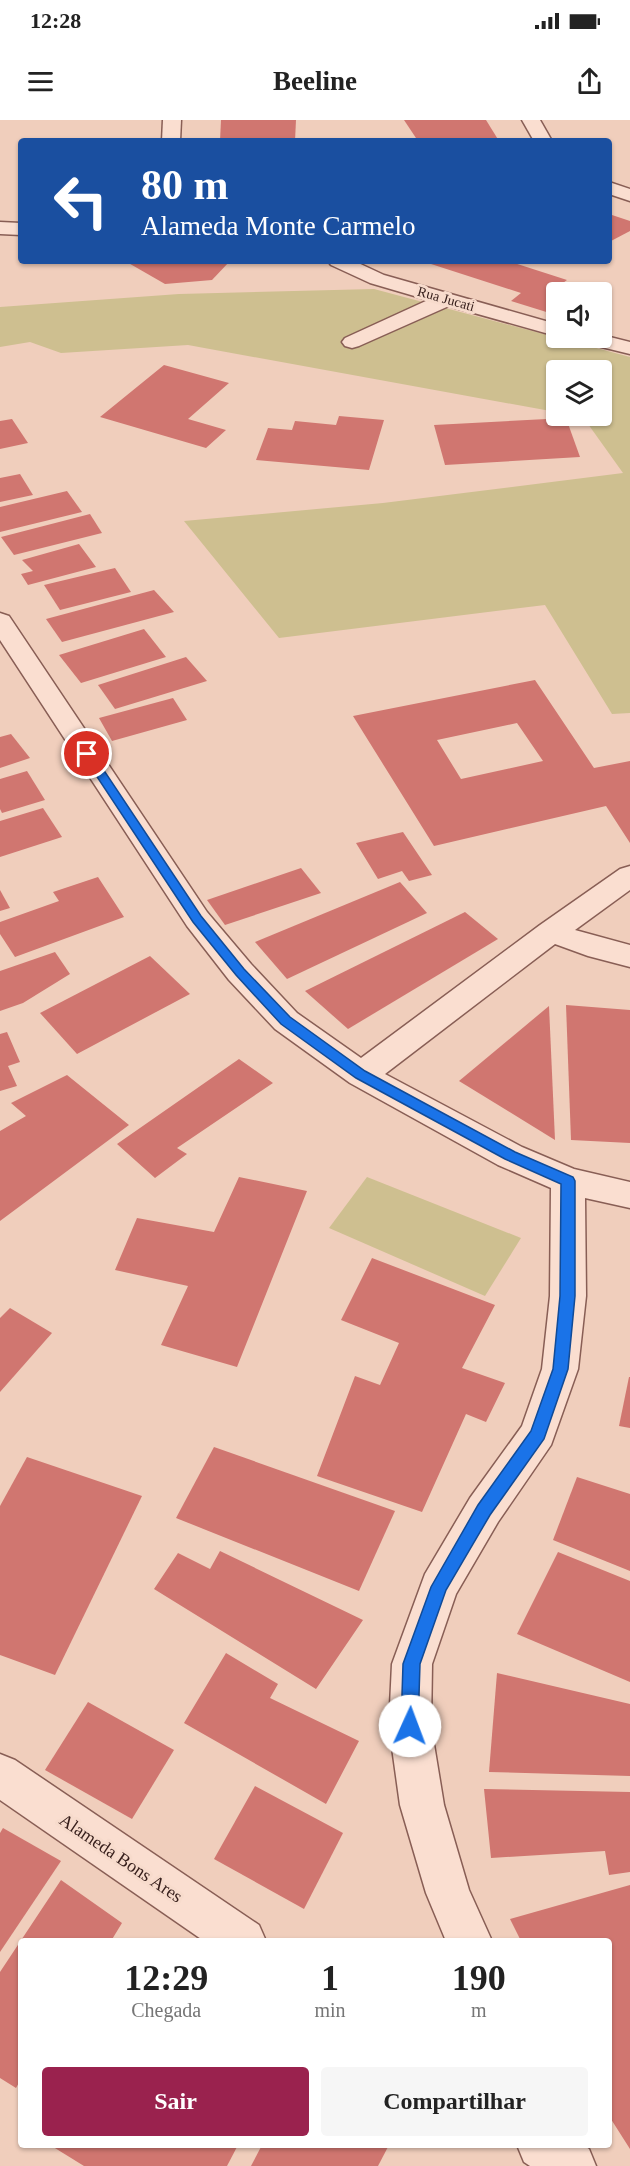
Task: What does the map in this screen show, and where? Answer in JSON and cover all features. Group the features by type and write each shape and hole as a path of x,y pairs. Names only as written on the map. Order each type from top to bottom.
{"street":[{"path":"171,138 172,120"},
{"path":"531,120 541,138"},
{"path":"612,189 630,195"},
{"path":"0,228 18,229"},
{"name":"Rua Jucati","path":"344,264 377,279 546,327"},
{"path":"352,342 445,300"},
{"path":"612,344 630,348"},
{"path":"0,621 197,919 240,972 286,1021 361,1075 510,1156 568,1181 630,1195"},
{"path":"361,1075 551,932 630,876"},
{"path":"551,932 599,949 630,956"},
{"path":"468,1938 447,1893 422,1804 410,1726 412,1664 439,1587 484,1510 538,1434 560,1369 567,1296 568,1181"},
{"name":"Alameda Bons Ares","path":"0,1775 239,1938"},
{"path":"545,2148 572,2166"},
{"path":"572,2148 581,2166"}],"shaded area":[{"path":"374,289 546,335 546,348 596,348 630,357 630,713 612,714 545,605 279,638 184,521 383,503 623,473 589,426 612,426 612,360 546,360 546,410 188,345 61,353 30,342 0,347 0,307 179,294"},
{"path":"367,1177 521,1238 485,1296 329,1228"}],"building":[{"path":"221,120 296,120 295,138 220,138"},
{"path":"404,120 486,120 497,138 416,138"},
{"path":"612,215 630,221 630,231 612,240"},
{"path":"130,264 227,264 212,280 165,284"},
{"path":"431,264 517,264 567,280 546,282 546,312 511,301 521,293"},
{"path":"164,365 229,383 188,419 226,430 206,448 100,417"},
{"path":"339,416 384,420 369,470 256,460 268,428 292,430 295,421 336,425"},
{"path":"12,419 28,443 0,449 0,421"},
{"path":"546,419 546,426 569,426 580,457 445,465 434,425"},
{"path":"20,474 33,495 0,502 0,478"},
{"path":"67,491 82,512 0,532 0,507"},
{"path":"90,514 102,533 14,555 1,537"},
{"path":"79,544 96,567 28,585 21,574 33,571 22,560"},
{"path":"115,568 131,592 60,610 44,585"},
{"path":"154,590 174,612 62,642 46,619"},
{"path":"144,629 166,657 81,683 59,655"},
{"path":"186,657 207,681 115,709 98,685"},
{"path":"535,680 594,768 630,761 630,843 606,806 434,846 353,716","holes":["517,723 543,761 461,779 437,740"]},
{"path":"173,698 187,720 112,741 99,718"},
{"path":"11,734 30,758 0,768 0,737"},
{"path":"27,771 45,800 2,813 0,779"},
{"path":"43,808 62,837 0,857 0,821"},
{"path":"403,832 432,875 409,881 402,871 378,879 356,843"},
{"path":"301,868 321,893 225,925 207,900"},
{"path":"98,877 124,917 15,957 0,934 0,922 59,901 53,892"},
{"path":"400,882 427,913 287,979 255,942"},
{"path":"0,890 10,908 0,911"},
{"path":"465,912 498,939 348,1029 305,991"},
{"path":"55,952 70,974 23,1003 0,1011 0,971"},
{"path":"150,956 190,994 77,1054 40,1013"},
{"path":"566,1005 630,1010 630,1143 571,1140"},
{"path":"549,1006 555,1140 459,1081"},
{"path":"7,1032 20,1062 8,1066 17,1086 0,1091 0,1034"},
{"path":"239,1059 273,1083 177,1148 187,1154 155,1178 117,1144"},
{"path":"67,1075 129,1125 0,1221 0,1131 26,1116 11,1103"},
{"path":"239,1177 307,1191 237,1367 161,1345 188,1286 115,1270 137,1218 214,1232"},
{"path":"372,1258 495,1305 462,1368 505,1383 486,1422 466,1414 422,1512 317,1476 355,1376 380,1385 399,1343 341,1320"},
{"path":"10,1308 52,1333 0,1392 0,1318"},
{"path":"630,1377 630,1428 619,1426"},
{"path":"214,1447 395,1511 359,1591 176,1518"},
{"path":"27,1457 142,1496 55,1675 0,1655 0,1506"},
{"path":"577,1477 630,1494 630,1571 553,1540"},
{"path":"220,1551 363,1620 316,1689 154,1589 178,1553 210,1569"},
{"path":"558,1552 630,1581 630,1682 517,1634"},
{"path":"226,1653 278,1684 270,1698 359,1741 326,1804 184,1723"},
{"path":"497,1673 630,1704 630,1776 489,1772"},
{"path":"88,1702 174,1750 132,1819 45,1770"},
{"path":"255,1786 343,1833 304,1909 214,1859"},
{"path":"484,1789 630,1792 630,1872 609,1875 605,1851 491,1858"},
{"path":"3,1828 61,1861 0,1952 0,1833"},
{"path":"61,1880 122,1923 113,1938 23,1938"},
{"path":"630,1885 630,2149 612,2121 612,1938 520,1938 510,1919"},
{"path":"18,1945 18,2084 16,2088 0,2078 0,1972"},
{"path":"55,2148 236,2148 227,2166 84,2166"},
{"path":"260,2148 387,2148 378,2166 251,2166"}],"route":[{"path":"87,754 197,919 240,972 286,1021 361,1075 510,1156 568,1181 567,1296 560,1369 538,1434 484,1510 439,1587 412,1664 410,1726"}]}
